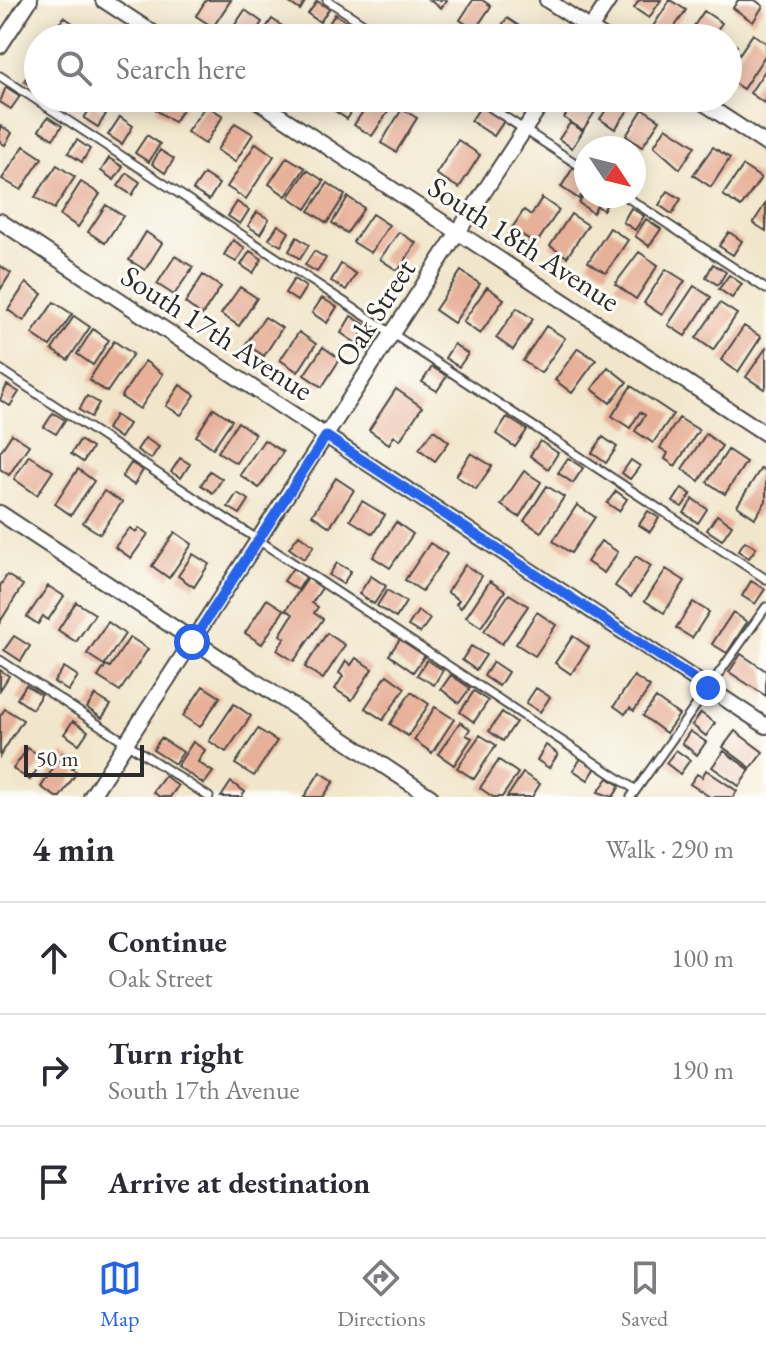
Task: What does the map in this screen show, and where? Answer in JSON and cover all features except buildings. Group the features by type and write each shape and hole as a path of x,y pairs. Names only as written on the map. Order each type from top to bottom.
{"street":[{"path":"0,46 30,0"},
{"path":"103,0 140,24"},
{"path":"547,0 576,24"},
{"path":"593,24 609,0"},
{"name":"South 18th Avenue","path":"274,112 766,434"},
{"name":"Oak Street","path":"91,797 536,112"},
{"path":"717,112 766,144"},
{"name":"South 17th Avenue","path":"0,221 766,726"},
{"path":"0,513 431,797"}],"lane":[{"path":"327,0 364,24"},
{"path":"0,76 24,92"},
{"path":"55,112 766,579"},
{"path":"497,112 574,162"},
{"path":"643,208 766,289"},
{"path":"0,369 258,539 633,794 766,607"},
{"path":"0,660 209,797"}],"route":[{"path":"192,642 326,436 708,688"}]}
